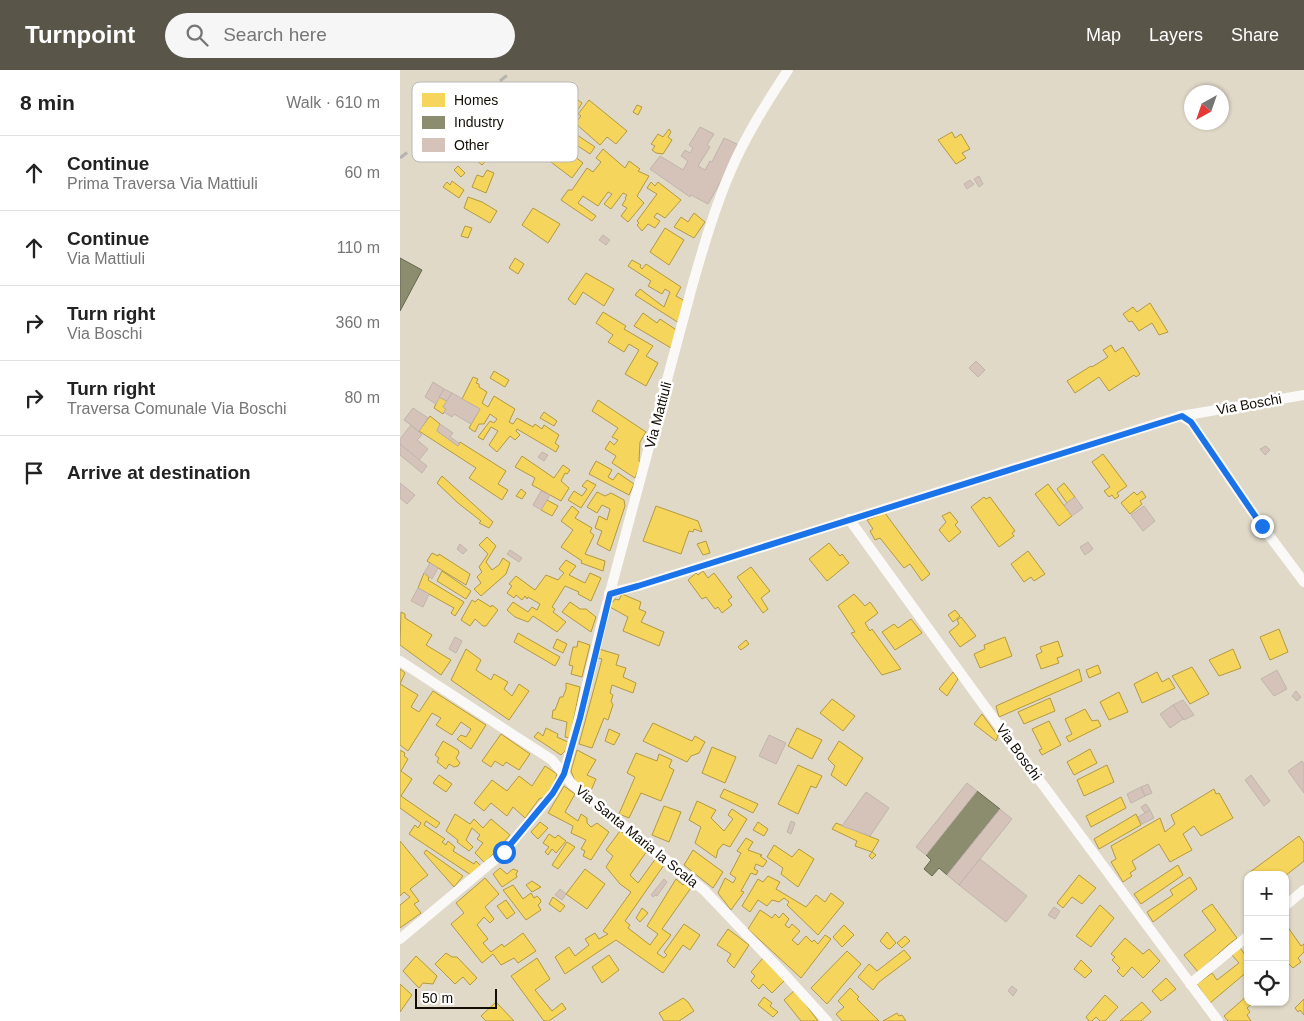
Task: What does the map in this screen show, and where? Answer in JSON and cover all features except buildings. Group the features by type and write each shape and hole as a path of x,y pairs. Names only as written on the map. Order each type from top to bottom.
{"street":[{"name":"Via Mattiuli","path":"400,939 504,852 553,793 564,774 692,283 731,169 760,113 788,70"},
{"name":"Via Boschi","path":"610,594 1182,416 1304,395"},
{"path":"1182,416 1191,422 1262,526 1304,582"},
{"name":"Via Boschi","path":"849,519 986,708 1218,1021"},
{"name":"Via Santa Maria la Scala","path":"400,661 552,760 572,784 704,890 788,977 827,1021"},
{"path":"1289,903 1304,890"},
{"path":"1190,984 1244,939"}],"railway":[{"path":"498,82 514,70"},
{"path":"400,158 412,149"}],"route":[{"path":"504,852 553,793 564,774 580,718 586,685 610,594 1182,416 1191,422 1262,526"}]}
